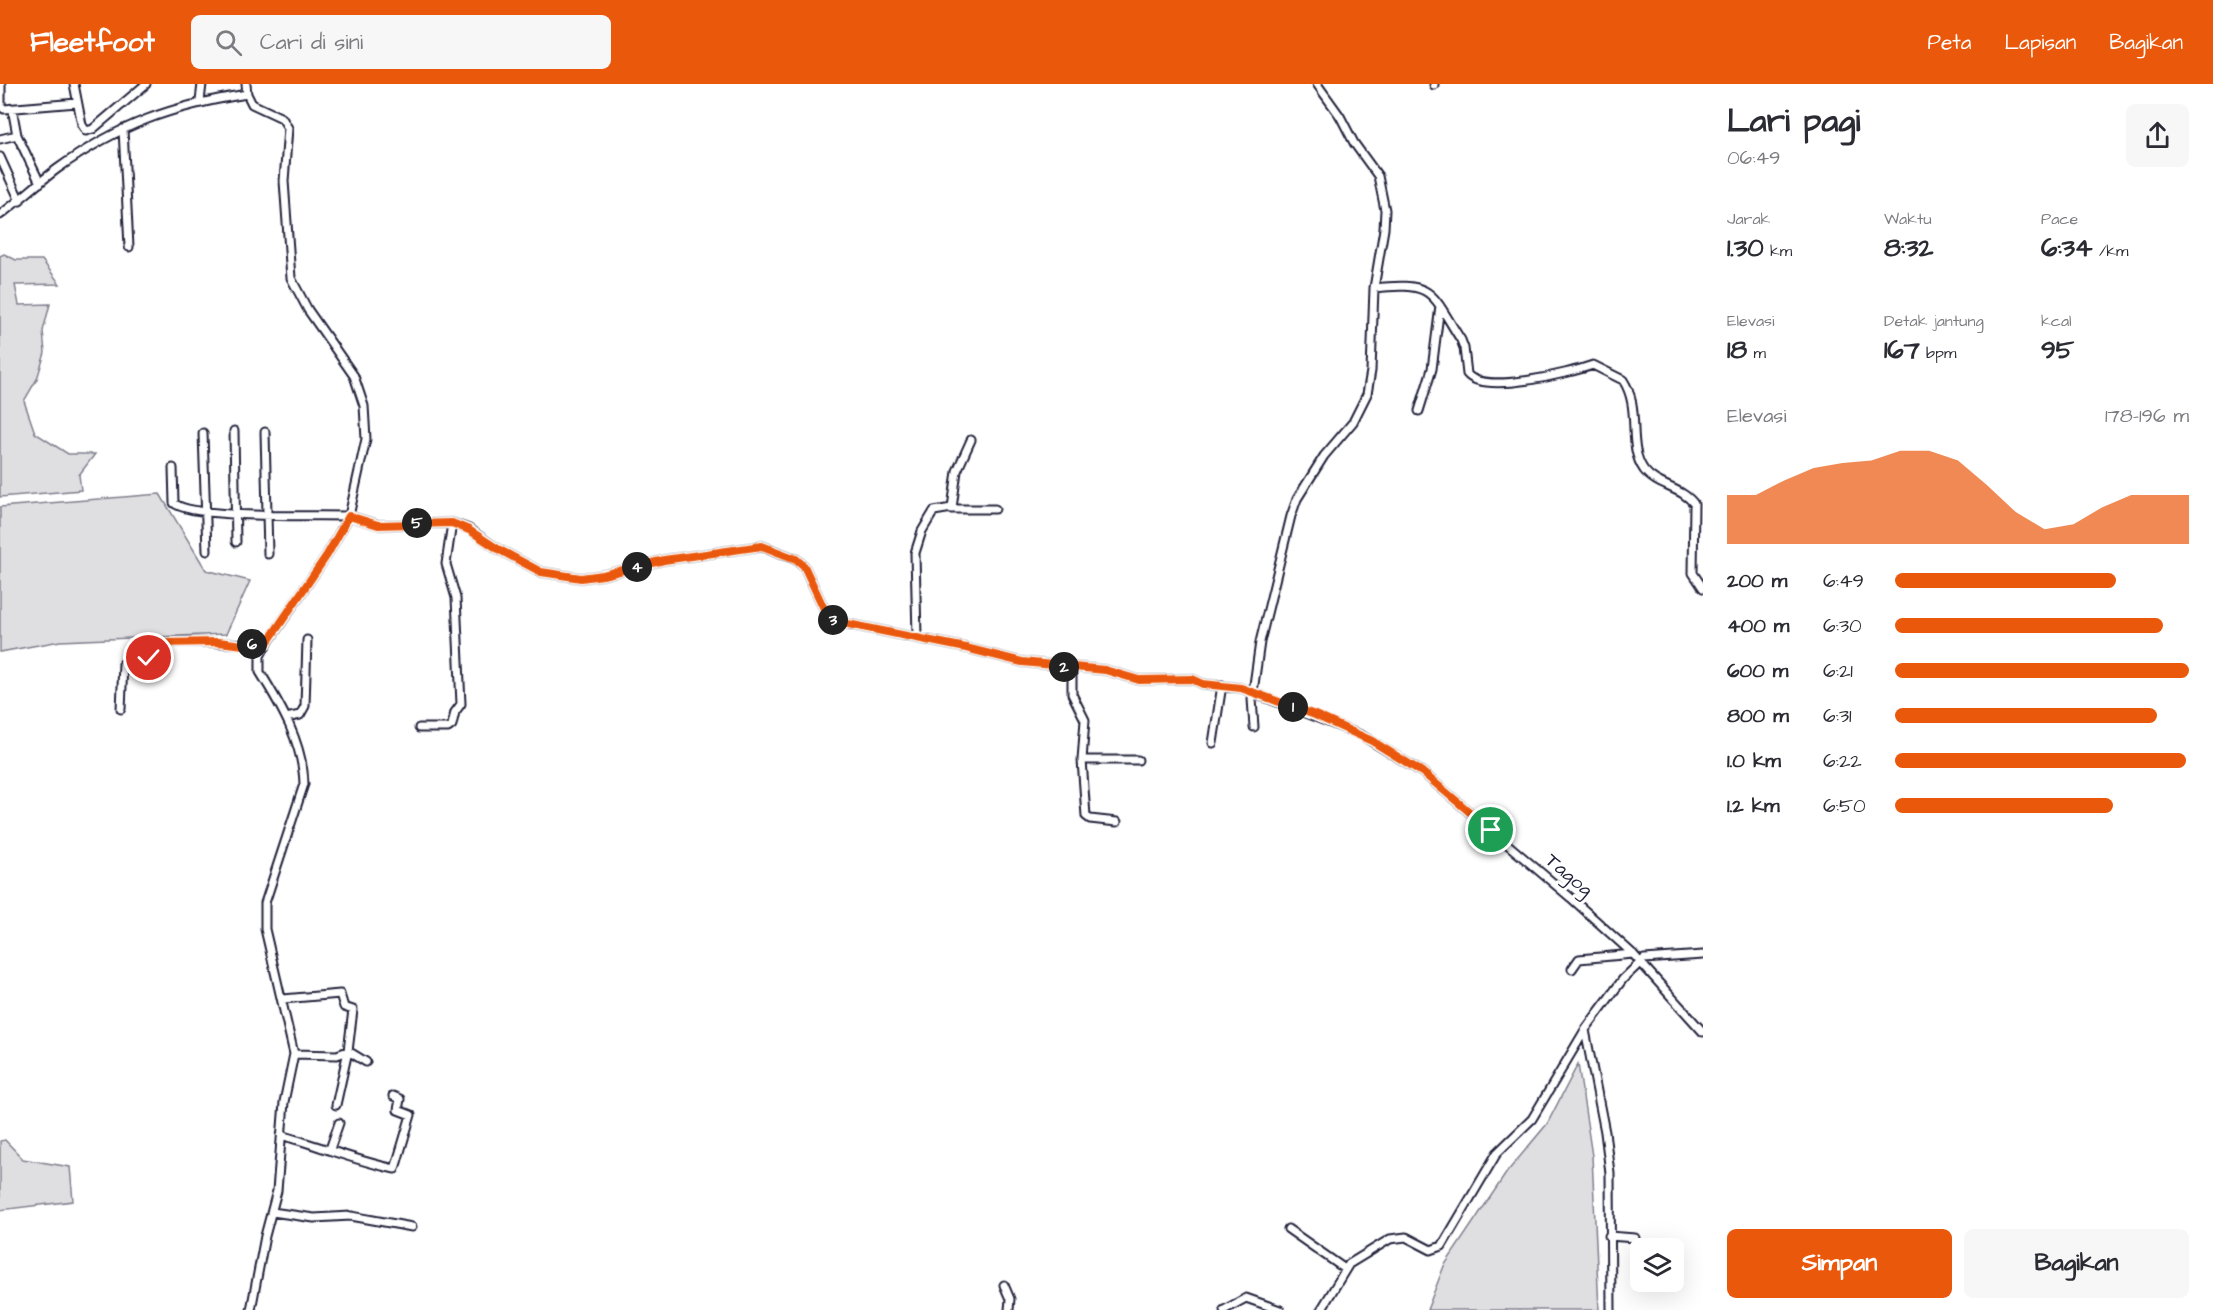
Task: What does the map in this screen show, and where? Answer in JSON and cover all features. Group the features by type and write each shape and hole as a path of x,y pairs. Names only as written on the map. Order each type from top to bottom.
{"street":[{"path":"2,84 1,106 12,108 77,103"},
{"path":"74,84 84,130 89,130 146,84"},
{"path":"200,101 202,84"},
{"path":"246,84 247,94 252,104 282,118 288,128 284,181 291,278 308,310 354,376 362,394 366,418 366,439 349,516 327,555 260,656 260,672 286,718 300,754 304,784 265,903 264,917 273,968 283,999 294,1054 284,1102 278,1191 251,1310"},
{"path":"1254,728 1252,692 1260,642 1297,500 1324,456 1353,422 1367,394 1371,371 1374,288 1384,229 1383,189 1369,161 1354,143 1340,116 1317,84"},
{"path":"0,215 57,169 123,129 173,108 200,101 247,94"},
{"path":"12,108 17,135 40,183"},
{"path":"123,129 129,248"},
{"path":"0,139 17,135"},
{"path":"0,157 20,201"},
{"path":"1374,288 1397,286 1424,288 1436,297 1464,348 1467,374 1474,380 1529,381 1568,374 1593,365 1623,380 1635,412 1635,446 1644,471 1663,485 1688,497 1694,504 1692,573 1703,588"},
{"path":"1419,411 1432,369 1440,306"},
{"path":"234,431 236,542"},
{"path":"265,432 268,554"},
{"path":"203,433 207,551"},
{"path":"951,509 957,471 972,440"},
{"path":"173,468 174,504 180,508 206,514 349,516 378,525 452,523 446,564 456,598 460,704 455,712 452,725 448,728 418,728"},
{"path":"917,637 917,544 934,511 995,509"},
{"name":"Tagog","path":"452,523 469,530 541,572 581,578 664,560 762,546 796,559 804,566 827,615 832,619 1022,662 1105,670 1139,680 1192,679 1203,684 1222,685 1252,692 1344,727 1372,741 1422,772 1633,954 1703,1032"},
{"path":"286,718 300,715 305,706 307,640"},
{"path":"121,709 123,664 146,660 156,644 267,643"},
{"path":"1072,668 1072,694 1085,720 1082,760 1087,818 1116,822"},
{"path":"1213,743 1222,685"},
{"path":"1082,760 1138,760"},
{"path":"1572,969 1579,959 1633,954"},
{"path":"1321,1310 1345,1269 1353,1260 1394,1237 1406,1237 1431,1250 1439,1248 1497,1153 1532,1119 1585,1030 1615,988 1640,961 1652,957 1703,955"},
{"path":"283,999 342,995 344,1007 354,1013 336,1105"},
{"path":"1585,1030 1610,1173 1611,1310"},
{"path":"294,1054 348,1052 366,1062"},
{"path":"281,1135 330,1149 346,1158 395,1169 411,1115 398,1110 400,1099 393,1096"},
{"path":"330,1149 339,1123"},
{"path":"272,1212 314,1218 362,1217 412,1227"},
{"path":"1288,1229 1345,1269"},
{"path":"1609,1236 1635,1238"},
{"path":"1004,1285 1010,1299 1009,1310"},
{"path":"1224,1310 1246,1298 1280,1310"}],"shaded area":[{"path":"4,254 16,260 42,260 60,284 15,285 19,305 50,304 43,331 45,353 37,379 24,401 35,433 68,454 95,454 79,475 81,490 0,497 0,256"},
{"path":"160,494 206,570 250,581 226,634 60,641 0,652 0,507"},
{"path":"1578,1064 1592,1156 1599,1310 1427,1310 1444,1266 1507,1172 1547,1124"},
{"path":"5,1140 23,1159 70,1167 73,1201 0,1210 0,1141"}],"route":[{"path":"149,658 151,649 160,643 218,642 244,645 267,643 327,555 349,516 378,525 421,522 442,525 452,523 469,530 541,572 581,578 593,578 664,560 762,546 796,559 804,566 827,615 838,622 865,626 1022,662 1105,670 1139,680 1192,679 1203,684 1241,688 1315,715 1372,741 1406,761 1491,830"}]}
